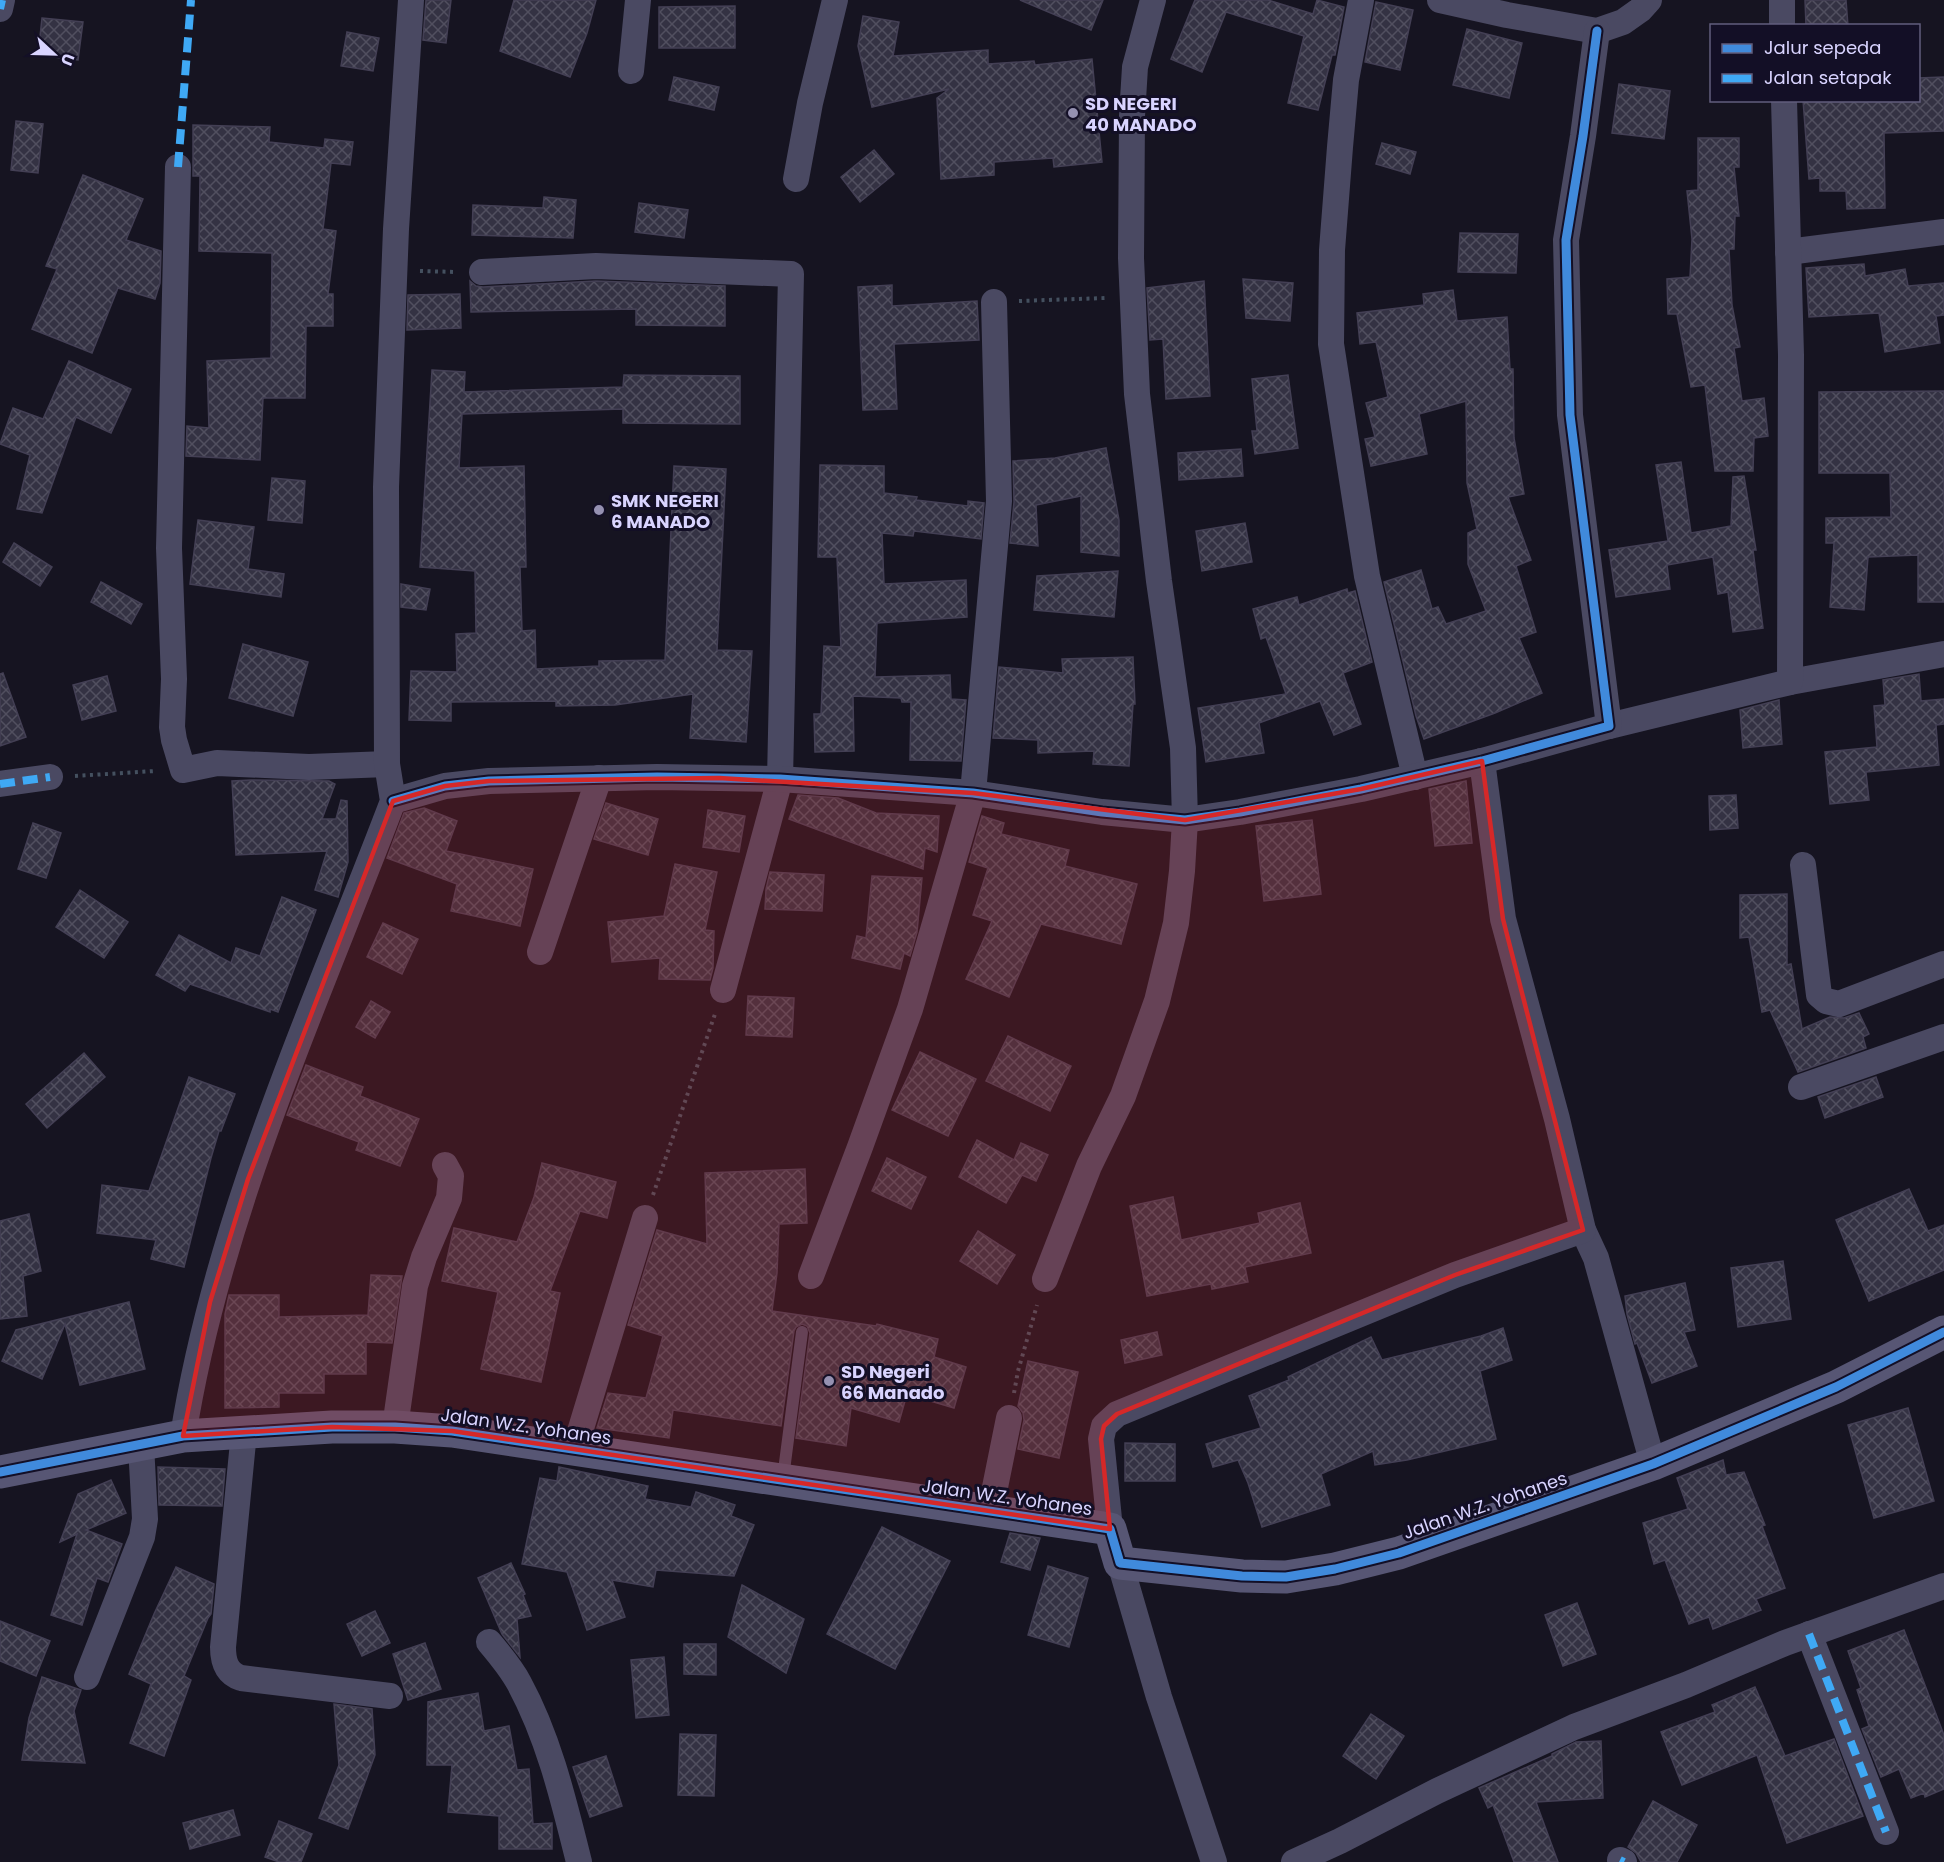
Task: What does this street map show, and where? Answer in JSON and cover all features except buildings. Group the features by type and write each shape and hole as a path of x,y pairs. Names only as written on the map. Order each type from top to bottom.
{"street":[{"path":"0,9 2,0"},
{"path":"183,1436 190,1389 210,1302 248,1179 272,1110 393,801 387,764 386,487 394,271 411,0"},
{"path":"631,71 638,0"},
{"path":"796,179 810,102 835,0"},
{"path":"1045,1279 1089,1166 1123,1096 1157,1000 1176,923 1185,820 1183,748 1159,581 1137,394 1132,296 1133,96 1136,67 1154,0"},
{"path":"1361,0 1346,80 1340,147 1332,250 1331,344 1367,576 1415,777"},
{"path":"1440,0 1597,31 1623,22 1640,10 1649,0"},
{"path":"1782,0 1782,24"},
{"path":"1597,31 1566,240 1570,415 1609,726"},
{"path":"1784,102 1791,355 1791,682"},
{"path":"178,167 169,548 174,679 172,727 183,770 218,763 309,767 387,764"},
{"path":"1788,252 1944,232"},
{"path":"482,272 596,266 791,274 780,779 723,990"},
{"path":"811,1276 910,1009 973,793 999,501 994,302"},
{"path":"393,801 445,786 489,781 657,777 780,779 973,793 1102,812 1185,820 1240,812 1415,777 1609,726 1791,682 1944,654"},
{"path":"1482,761 1503,919 1557,1119 1583,1230 1596,1258 1653,1464"},
{"path":"0,784 50,777"},
{"path":"540,952 599,778"},
{"path":"1803,865 1819,995 1826,1001 1839,1004 1944,964"},
{"path":"1801,1087 1944,1038"},
{"path":"395,1426 415,1286 424,1257 450,1198 451,1176 445,1165"},
{"path":"575,1448 645,1218"},
{"path":"1110,1529 1101,1439 1104,1426 1117,1414 1455,1275 1583,1230"},
{"name":"Jalan W.Z. Yohanes","path":"0,1472 183,1436 395,1426 452,1431 575,1448 1110,1529 1119,1563 1242,1576 1286,1577 1335,1569 1399,1553 1653,1464 1836,1387 1944,1332"},
{"path":"990,1512 1009,1418"},
{"path":"244,1432 223,1647 225,1664 231,1672 241,1678 390,1696"},
{"path":"87,1677 142,1537 144,1519 141,1445"},
{"path":"1119,1563 1153,1676 1214,1862"},
{"path":"1294,1862 1437,1791 1574,1727 1686,1685 1809,1634 1944,1586"},
{"path":"1809,1634 1886,1832"},
{"path":"489,1642 519,1683 539,1727 561,1791 579,1862"}],"lane":[{"path":"783,1479 802,1332"}],"path":[{"path":"394,271 482,272"},
{"path":"994,302 1132,296"},
{"path":"50,777 183,770"},
{"path":"645,1218 723,990"},
{"path":"1009,1418 1018,1371 1045,1279"}],"highlighted area":[{"path":"1482,761 1503,919 1583,1230 1455,1275 1117,1414 1104,1426 1101,1439 1110,1529 452,1431 332,1427 183,1436 210,1302 248,1179 393,801 445,786 489,781 719,778 973,793 1185,820 1361,789"}],"marked path":[{"path":"0,9 2,0"},
{"path":"178,167 191,0"},
{"path":"0,784 50,777"},
{"path":"1809,1634 1886,1832"},
{"path":"1620,1860 1624,1862"}],"cycle path":[{"path":"393,801 445,786 489,781 657,777 780,779 973,793 1102,812 1185,820 1361,789 1482,761 1609,726 1570,415 1566,240 1597,31"},
{"path":"0,1472 183,1436 332,1427 395,1427 452,1431 1110,1529 1120,1563 1242,1576 1286,1577 1335,1569 1399,1553 1653,1464 1836,1387 1944,1332"}],"place":[{"name":"SD NEGERI 40 MANADO","path":"1073,113"},
{"name":"SMK NEGERI 6 MANADO","path":"599,510"},
{"name":"SD Negeri 66 Manado","path":"829,1381"}]}
